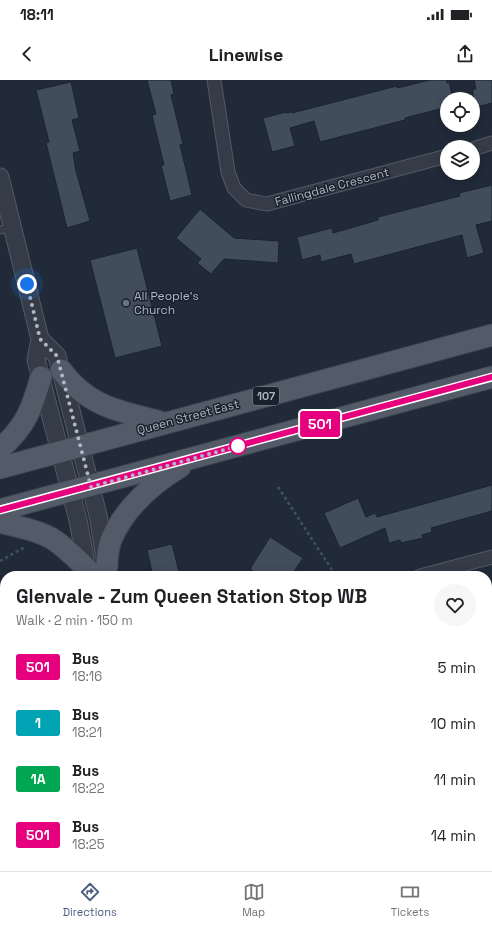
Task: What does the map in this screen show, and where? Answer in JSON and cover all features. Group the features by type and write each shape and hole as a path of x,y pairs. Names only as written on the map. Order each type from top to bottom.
{"main road":[{"name":"Queen Street East","path":"0,468 492,335"},
{"path":"61,370 79,389 93,399 107,406 164,423"},
{"path":"0,448 18,431 26,420 41,377"},
{"path":"0,510 91,487 492,377"},
{"path":"99,571 108,554 111,541 117,527 131,508 165,477 192,459"},
{"path":"0,522 35,531 50,538 97,571"}],"street":[{"name":"Fallingdale Crescent","path":"214,80 228,172 234,188 246,200 267,204 440,158"},
{"path":"480,147 492,143"},
{"path":"0,177 6,228 40,339 36,360 80,528 98,571"},
{"path":"40,339 57,356 100,522 98,571"},
{"path":"439,571 492,557"}],"path":[{"path":"278,487 333,571"},
{"path":"0,561 30,544"}],"building":[{"path":"147,80 171,80 174,94 171,95 183,144 180,145 192,195 170,201 161,165 164,165 152,115 156,114"},
{"path":"430,80 446,80 447,83 449,82 451,92 440,92 440,109 405,118 405,120 320,142 314,121 290,128 295,146 272,152 263,118 286,112 292,113 397,86 397,88"},
{"path":"474,80 492,80 492,103 480,106 480,92 473,92 473,89 476,89"},
{"path":"71,82 79,118 72,120 80,151 73,153 76,171 90,221 67,228 46,143 49,142 36,90"},
{"path":"492,185 492,221 476,225 484,253 467,258 462,235 354,264 351,254 321,262 320,255 302,260 297,237 332,228 333,233 378,220 378,217 460,196 459,193"},
{"path":"200,209 234,238 279,241 278,263 224,259 211,274 197,263 201,259 176,238"},
{"name":"All People's Church","path":"137,248 162,346 115,358 90,260"},
{"path":"492,485 492,511 431,528 432,532 422,535 423,538 401,543 400,540 389,543 385,528 340,548 324,513 358,498 366,517 375,513 377,517"},
{"path":"270,537 303,558 294,571 253,571 250,569"},
{"path":"172,544 179,571 152,571 147,550"}],"bus line":[{"name":"501","path":"0,510 492,377"}],"place":[{"name":"All People's Church","path":"126,303"}],"route":[{"path":"27,284 40,339 57,356 91,487 238,446"}]}
